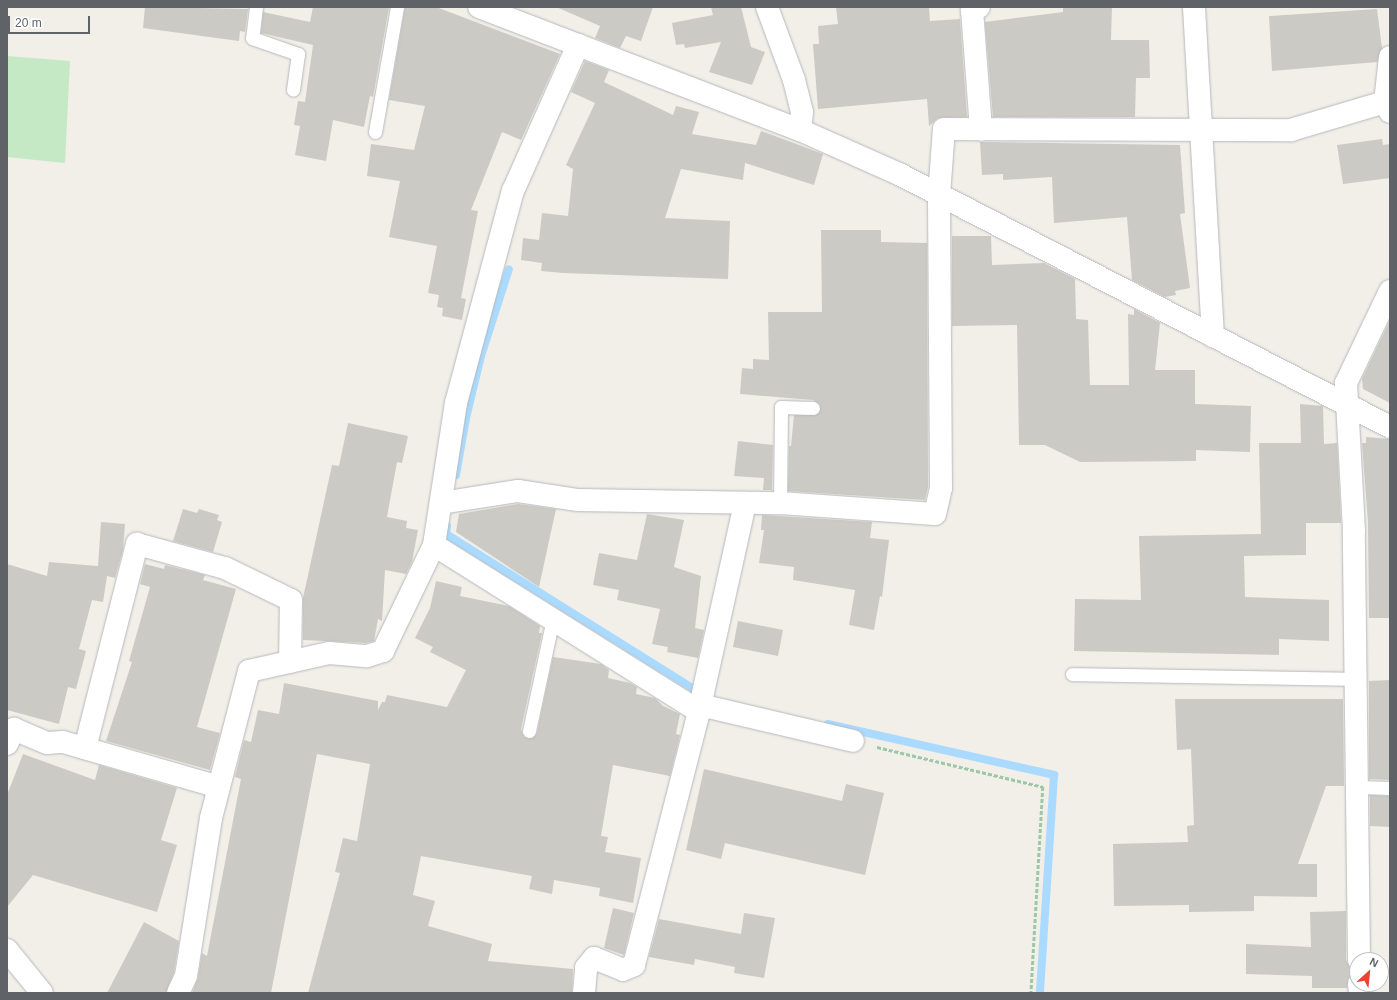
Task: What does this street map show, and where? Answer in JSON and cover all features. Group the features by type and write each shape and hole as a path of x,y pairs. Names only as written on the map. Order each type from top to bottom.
{"street":[{"path":"479,7 800,130 939,195 1390,428"},
{"path":"766,7 794,80 802,112 800,130"},
{"path":"979,7 972,10 982,130"},
{"path":"1194,7 1213,336"},
{"path":"178,993 186,976 219,787 249,671 329,653 367,656 382,651 434,545 447,502 456,403 513,191 578,44"},
{"path":"447,502 518,491 578,500 780,503 935,514 941,488 939,195 944,129 1201,131 1291,130 1388,107 1390,57"},
{"path":"1359,952 1358,786 1350,406 1346,383 1390,291"},
{"path":"584,993 586,968 594,958 623,970 634,965 700,708 745,503"},
{"path":"85,748 137,544 225,568 291,600 290,662"},
{"path":"434,545 700,708 853,741"},
{"path":"7,744 14,729 47,743 63,742 219,787"},
{"path":"7,950 42,993"}],"lane":[{"path":"256,7 252,38 298,54 292,90"},
{"path":"375,132 396,7"},
{"path":"780,503 782,407 814,408"},
{"path":"529,731 553,618"},
{"path":"1072,674 1356,679"},
{"path":"1358,786 1390,788"}],"path":[{"path":"853,741 1043,787 1031,993"}],"green space":[{"path":"7,56 70,61 65,163 7,157"}],"building":[{"path":"145,7 248,9 245,32 240,31 239,41 143,28"},
{"path":"313,7 389,7 373,97 370,96 364,127 333,120 326,161 295,155 300,126 294,125 298,101 305,102 313,45 261,33 263,12 310,22"},
{"path":"405,7 436,7 560,54 521,140 502,132 471,210 478,211 461,298 466,299 462,320 442,316 443,308 437,307 439,295 428,293 437,246 389,237 400,181 367,176 371,144 414,150 425,106 389,100"},
{"path":"556,7 653,7 641,41 626,36 620,48 595,38 600,26"},
{"path":"711,7 741,7 751,47 765,52 752,85 709,72 721,42 685,48 684,44 676,45 672,23 713,15"},
{"path":"836,7 929,7 930,21 960,19 967,117 938,118 929,126 927,99 818,109 813,44 819,44 818,26 838,24"},
{"path":"1063,7 1112,7 1111,40 1149,40 1150,78 1136,78 1135,117 993,117 985,22 1063,12"},
{"path":"1377,9 1382,48 1377,62 1272,71 1269,16"},
{"path":"585,61 609,70 604,82 673,115 676,106 699,112 692,134 756,145 761,131 823,154 814,185 745,163 743,180 681,169 665,218 730,221 728,279 541,271 542,263 521,260 523,238 539,240 542,213 568,216 573,169 566,165 595,103 571,92"},
{"path":"1382,139 1383,145 1390,144 1390,178 1343,184 1337,145"},
{"path":"980,142 1180,145 1185,213 1180,214 1190,288 1175,291 1176,295 1165,297 1132,280 1127,217 1054,223 1052,177 1003,180 1003,174 982,175"},
{"path":"821,230 881,230 881,242 927,243 928,487 925,500 788,491 789,446 791,446 794,415 816,415 820,405 813,400 740,394 742,368 753,369 753,359 769,360 768,312 822,312"},
{"path":"952,236 991,236 992,265 1044,263 1075,279 1076,319 1088,320 1090,385 1129,385 1128,314 1134,315 1134,309 1160,323 1155,370 1195,370 1195,404 1251,406 1250,452 1196,450 1196,461 1080,462 1045,445 1019,445 1017,325 952,326"},
{"path":"1390,320 1390,403 1363,389 1362,379"},
{"path":"1300,404 1323,406 1324,444 1337,443 1341,523 1306,523 1306,555 1244,556 1245,597 1329,600 1329,641 1279,639 1279,655 1074,651 1075,599 1141,600 1139,536 1261,534 1259,443 1301,443"},
{"path":"348,423 408,436 402,463 397,462 387,517 407,521 406,528 418,530 412,562 406,574 385,570 382,621 378,619 374,641 366,643 303,640 303,598 332,465 339,466"},
{"path":"1366,437 1390,439 1390,618 1369,618 1368,522 1362,443 1366,443"},
{"path":"738,441 773,445 772,490 763,490 764,478 734,476"},
{"path":"518,504 556,509 539,587 456,532 459,514"},
{"path":"183,509 197,513 199,509 219,515 217,520 222,522 213,552 173,541"},
{"path":"647,514 684,520 674,567 701,576 695,628 704,630 698,658 667,652 668,647 652,644 660,609 617,600 619,590 593,585 599,553 637,560"},
{"path":"762,515 872,522 870,538 889,540 882,597 880,596 874,630 849,625 855,590 793,580 794,567 759,563 764,530 761,530"},
{"path":"101,522 125,524 123,550 115,578 107,576 103,602 92,600 79,649 86,651 76,689 68,687 59,724 7,710 7,564 47,576 49,562 98,566"},
{"path":"145,564 164,569 165,565 205,575 203,580 236,589 197,727 220,733 210,770 106,741 132,662 129,661 150,587 140,584"},
{"path":"436,581 462,587 460,596 509,606 540,626 539,633 542,633 521,729 524,737 532,738 537,733 553,657 601,664 609,670 608,678 630,683 637,687 636,694 655,698 663,706 680,714 676,734 680,735 670,776 613,765 601,836 608,837 605,852 641,858 633,903 599,896 600,888 554,880 552,894 529,889 532,876 421,856 413,895 435,901 428,926 492,944 488,961 573,969 572,993 308,993 340,873 335,872 343,838 357,841 370,764 317,754 271,993 192,993 198,978 202,953 207,956 241,779 235,777 244,740 251,742 258,710 279,714 284,683 378,701 378,710 382,702 385,702 387,695 447,707 466,670 430,652 433,647 415,638 430,608"},
{"path":"738,621 783,630 778,656 733,647"},
{"path":"1390,680 1390,780 1369,779 1369,681"},
{"path":"1175,699 1343,699 1344,786 1326,786 1298,864 1317,864 1317,897 1254,896 1254,911 1189,912 1189,905 1114,906 1113,844 1188,842 1187,826 1194,825 1191,749 1177,750"},
{"path":"23,754 95,780 99,765 177,788 161,840 177,845 157,912 33,875 7,907 7,795"},
{"path":"704,769 842,801 846,784 884,793 865,875 725,843 721,859 686,850"},
{"path":"1370,795 1390,796 1390,827 1370,826"},
{"path":"613,908 634,913 624,955 604,948"},
{"path":"1346,911 1346,960 1349,966 1347,988 1312,988 1312,976 1246,974 1246,944 1311,947 1310,912"},
{"path":"744,913 775,918 764,978 734,973 735,967 695,959 694,965 649,957 659,919 741,934"},
{"path":"144,922 179,941 174,972 166,993 107,993"}],"waterway":[{"path":"456,475 466,418 481,356 509,269"},
{"path":"447,526 446,534 702,694"},
{"path":"828,724 1054,775 1040,993"}]}
